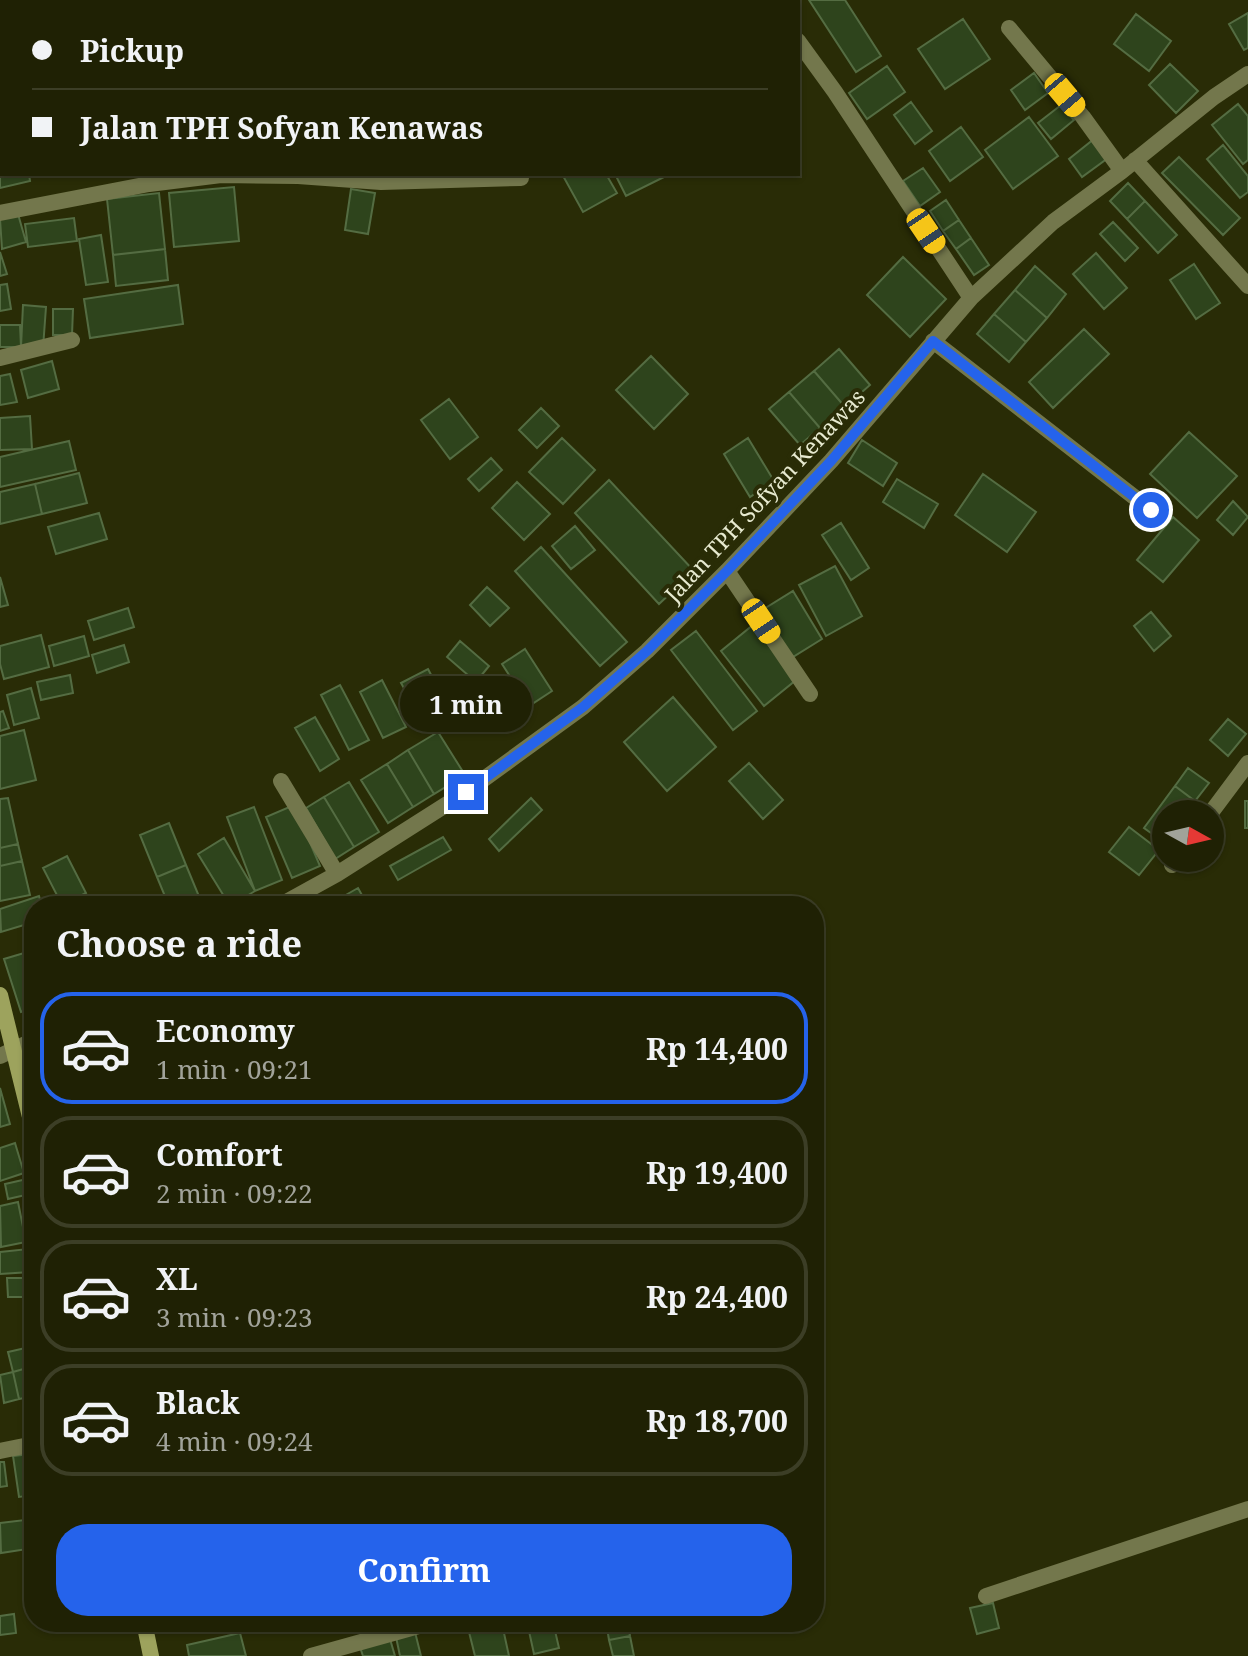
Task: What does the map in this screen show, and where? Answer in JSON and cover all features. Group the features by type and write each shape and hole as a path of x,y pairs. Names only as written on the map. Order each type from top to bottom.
{"street":[{"path":"1009,28 1128,166 1248,286"},
{"path":"800,44 971,298"},
{"name":"Jalan TPH Sofyan Kenawas","path":"297,896 466,792 583,707 647,651 727,571 831,461 971,298 1053,222 1248,74"},
{"path":"0,213 145,179 202,176"},
{"path":"290,176 381,182 521,178"},
{"path":"0,358 72,340"},
{"path":"933,341 1151,510"},
{"path":"727,571 810,694"},
{"path":"1220,800 1248,763"},
{"path":"281,781 337,874"},
{"path":"0,995 7,1054 24,1104"},
{"path":"0,1451 24,1446"},
{"path":"986,1596 1248,1509"},
{"path":"145,1632 148,1656"},
{"path":"311,1656 397,1632"}],"building":[{"path":"809,0 845,0 881,56 856,72"},
{"path":"1248,13 1248,48 1244,50 1229,24"},
{"path":"1136,14 1171,41 1149,71 1114,44"},
{"path":"963,19 990,59 945,89 918,49"},
{"path":"1170,64 1198,91 1176,113 1149,85"},
{"path":"887,66 905,92 867,119 849,93"},
{"path":"1034,73 1048,93 1025,110 1011,90"},
{"path":"911,102 932,131 915,144 894,115"},
{"path":"1238,104 1248,116 1248,160 1243,164 1212,125"},
{"path":"1061,105 1074,120 1051,139 1038,123"},
{"path":"1029,117 1058,156 1013,189 985,150"},
{"path":"961,127 983,157 950,181 929,151"},
{"path":"1094,139 1108,158 1082,177 1069,159"},
{"path":"1223,145 1248,176 1248,192 1240,198 1207,159"},
{"path":"1179,157 1240,218 1223,235 1162,173"},
{"path":"923,168 940,192 920,206 903,181"},
{"path":"0,176 29,176 30,181 0,188"},
{"path":"563,176 607,176 617,193 583,212"},
{"path":"616,176 666,176 626,196"},
{"path":"1128,183 1145,201 1127,219 1110,201"},
{"path":"234,187 239,241 174,247 169,193"},
{"path":"351,189 375,193 368,234 345,230"},
{"path":"159,193 165,249 113,255 107,199"},
{"path":"946,200 959,220 943,231 930,211"},
{"path":"1145,201 1177,235 1158,253 1127,219"},
{"path":"18,214 26,242 2,249 0,219"},
{"path":"74,218 77,241 28,247 25,224"},
{"path":"959,220 971,238 956,249 943,231"},
{"path":"1113,222 1138,248 1125,261 1100,234"},
{"path":"101,235 108,282 86,285 79,239"},
{"path":"971,238 989,265 974,275 956,249"},
{"path":"165,249 168,280 116,286 113,255"},
{"path":"0,252 7,274 0,276"},
{"path":"1096,253 1127,288 1104,309 1073,274"},
{"path":"903,257 946,299 910,337 867,295"},
{"path":"1194,264 1220,303 1196,319 1170,280"},
{"path":"1035,266 1066,294 1047,318 1015,290"},
{"path":"7,284 11,309 0,311 0,285"},
{"path":"178,285 183,324 90,338 84,299"},
{"path":"1015,290 1047,318 1026,342 994,314"},
{"path":"23,305 46,307 43,348 21,347"},
{"path":"53,309 73,309 72,335 53,335"},
{"path":"994,314 1026,342 1009,362 977,334"},
{"path":"0,325 20,325 21,347 0,347"},
{"path":"1084,329 1109,354 1053,408 1029,382"},
{"path":"839,349 870,385 845,407 814,371"},
{"path":"651,356 688,394 654,429 616,390"},
{"path":"52,361 59,389 28,398 21,370"},
{"path":"814,371 845,407 820,428 789,392"},
{"path":"10,374 17,402 0,405 0,376"},
{"path":"789,392 820,428 800,445 769,409"},
{"path":"449,399 478,437 450,459 421,420"},
{"path":"541,408 559,426 537,448 519,430"},
{"path":"30,416 32,449 0,450 0,418"},
{"path":"1189,432 1237,476 1197,518 1150,474"},
{"path":"562,438 595,470 563,504 529,472"},
{"path":"748,438 774,481 750,497 724,454"},
{"path":"862,440 897,463 883,486 848,463"},
{"path":"69,441 76,470 0,487 0,457"},
{"path":"491,458 502,470 479,491 468,479"},
{"path":"79,473 87,503 42,514 35,484"},
{"path":"983,474 1036,512 1007,552 955,515"},
{"path":"897,479 938,504 924,528 883,502"},
{"path":"609,480 694,571 659,604 575,513"},
{"path":"517,482 550,514 524,540 492,508"},
{"path":"35,484 42,514 0,524 0,492"},
{"path":"1233,501 1248,517 1233,535 1217,520"},
{"path":"99,513 107,539 56,554 48,527"},
{"path":"1173,517 1199,540 1163,582 1137,560"},
{"path":"841,523 869,568 851,580 822,535"},
{"path":"575,526 595,550 571,569 552,546"},
{"path":"541,547 627,642 600,666 515,571"},
{"path":"835,566 862,616 826,636 799,585"},
{"path":"0,577 8,605 0,607"},
{"path":"487,587 509,608 490,626 470,605"},
{"path":"793,591 822,639 788,660 759,612"},
{"path":"128,608 134,627 94,640 88,621"},
{"path":"1151,612 1171,636 1154,651 1134,626"},
{"path":"753,625 796,680 764,706 721,651"},
{"path":"696,631 757,711 733,730 671,650"},
{"path":"41,635 49,667 4,679 0,646"},
{"path":"84,636 89,656 54,666 49,646"},
{"path":"460,641 489,666 476,682 447,657"},
{"path":"124,645 129,662 97,673 92,655"},
{"path":"525,649 552,691 529,706 502,664"},
{"path":"428,669 448,707 423,722 401,683"},
{"path":"70,675 73,693 41,700 37,682"},
{"path":"382,680 406,727 383,738 360,692"},
{"path":"340,685 369,740 349,750 321,695"},
{"path":"31,688 39,718 14,725 7,695"},
{"path":"673,697 716,747 667,791 624,742"},
{"path":"3,711 9,728 0,731 0,712"},
{"path":"315,717 339,759 320,771 295,728"},
{"path":"1228,719 1246,734 1228,756 1210,740"},
{"path":"24,730 36,780 0,789 0,736"},
{"path":"438,732 465,775 434,794 408,750"},
{"path":"408,750 434,794 413,807 387,764"},
{"path":"749,763 783,800 763,819 729,781"},
{"path":"387,764 413,807 388,823 361,780"},
{"path":"1188,768 1209,783 1196,800 1175,786"},
{"path":"349,782 379,832 354,847 324,797"},
{"path":"1175,786 1194,800 1165,800"},
{"path":"324,797 354,847 335,859 306,808"},
{"path":"8,798 18,844 0,848 0,799"},
{"path":"531,798 542,810 499,851 489,839"},
{"path":"1245,801 1248,801 1248,828 1245,828"},
{"path":"294,805 320,866 292,878 266,817"},
{"path":"254,807 282,880 255,891 227,817"},
{"path":"1152,817 1152,834 1144,828"},
{"path":"169,823 186,865 157,877 140,835"},
{"path":"1129,827 1152,845 1152,859 1139,875 1109,852"},
{"path":"443,837 451,850 398,880 390,866"},
{"path":"224,838 255,891 247,896 224,896 198,854"},
{"path":"18,844 22,861 0,866 0,848"},
{"path":"67,856 86,893 57,896 43,868"},
{"path":"22,861 30,895 0,901 0,866"},
{"path":"186,865 199,896 165,896 157,877"},
{"path":"358,888 362,896 344,896"},
{"path":"24,901 24,925 1,932 0,909"},
{"path":"24,953 24,1011 21,1012 4,959"},
{"path":"0,1088 10,1124 0,1127"},
{"path":"15,1143 24,1173 0,1181 0,1148"},
{"path":"24,1180 24,1195 8,1199 5,1184"},
{"path":"18,1202 24,1242 1,1247 0,1206"},
{"path":"24,1249 24,1272 0,1274 0,1252"},
{"path":"7,1278 24,1278 24,1297 8,1297"},
{"path":"24,1348 24,1369 13,1372 8,1352"},
{"path":"24,1369 24,1398 19,1399 13,1372"},
{"path":"13,1372 19,1399 4,1403 0,1375"},
{"path":"24,1455 24,1496 19,1497 13,1456"},
{"path":"0,1462 4,1462 7,1486 0,1487"},
{"path":"24,1520 24,1550 1,1553 0,1523"},
{"path":"993,1603 999,1628 977,1634 970,1608"},
{"path":"14,1614 16,1633 0,1635 0,1616"},
{"path":"360,1632 384,1632 362,1638"},
{"path":"415,1632 421,1656 400,1656 396,1637"},
{"path":"469,1632 504,1632 509,1656 475,1656"},
{"path":"529,1632 555,1632 559,1648 534,1654"},
{"path":"608,1632 629,1632 630,1636 609,1640"},
{"path":"240,1633 246,1656 189,1656 187,1645"},
{"path":"630,1636 634,1656 613,1656 609,1640"},
{"path":"390,1639 395,1656 363,1656 360,1647"}],"route":[{"path":"466,792 583,707 647,651 831,461 933,341 1151,510"}]}
